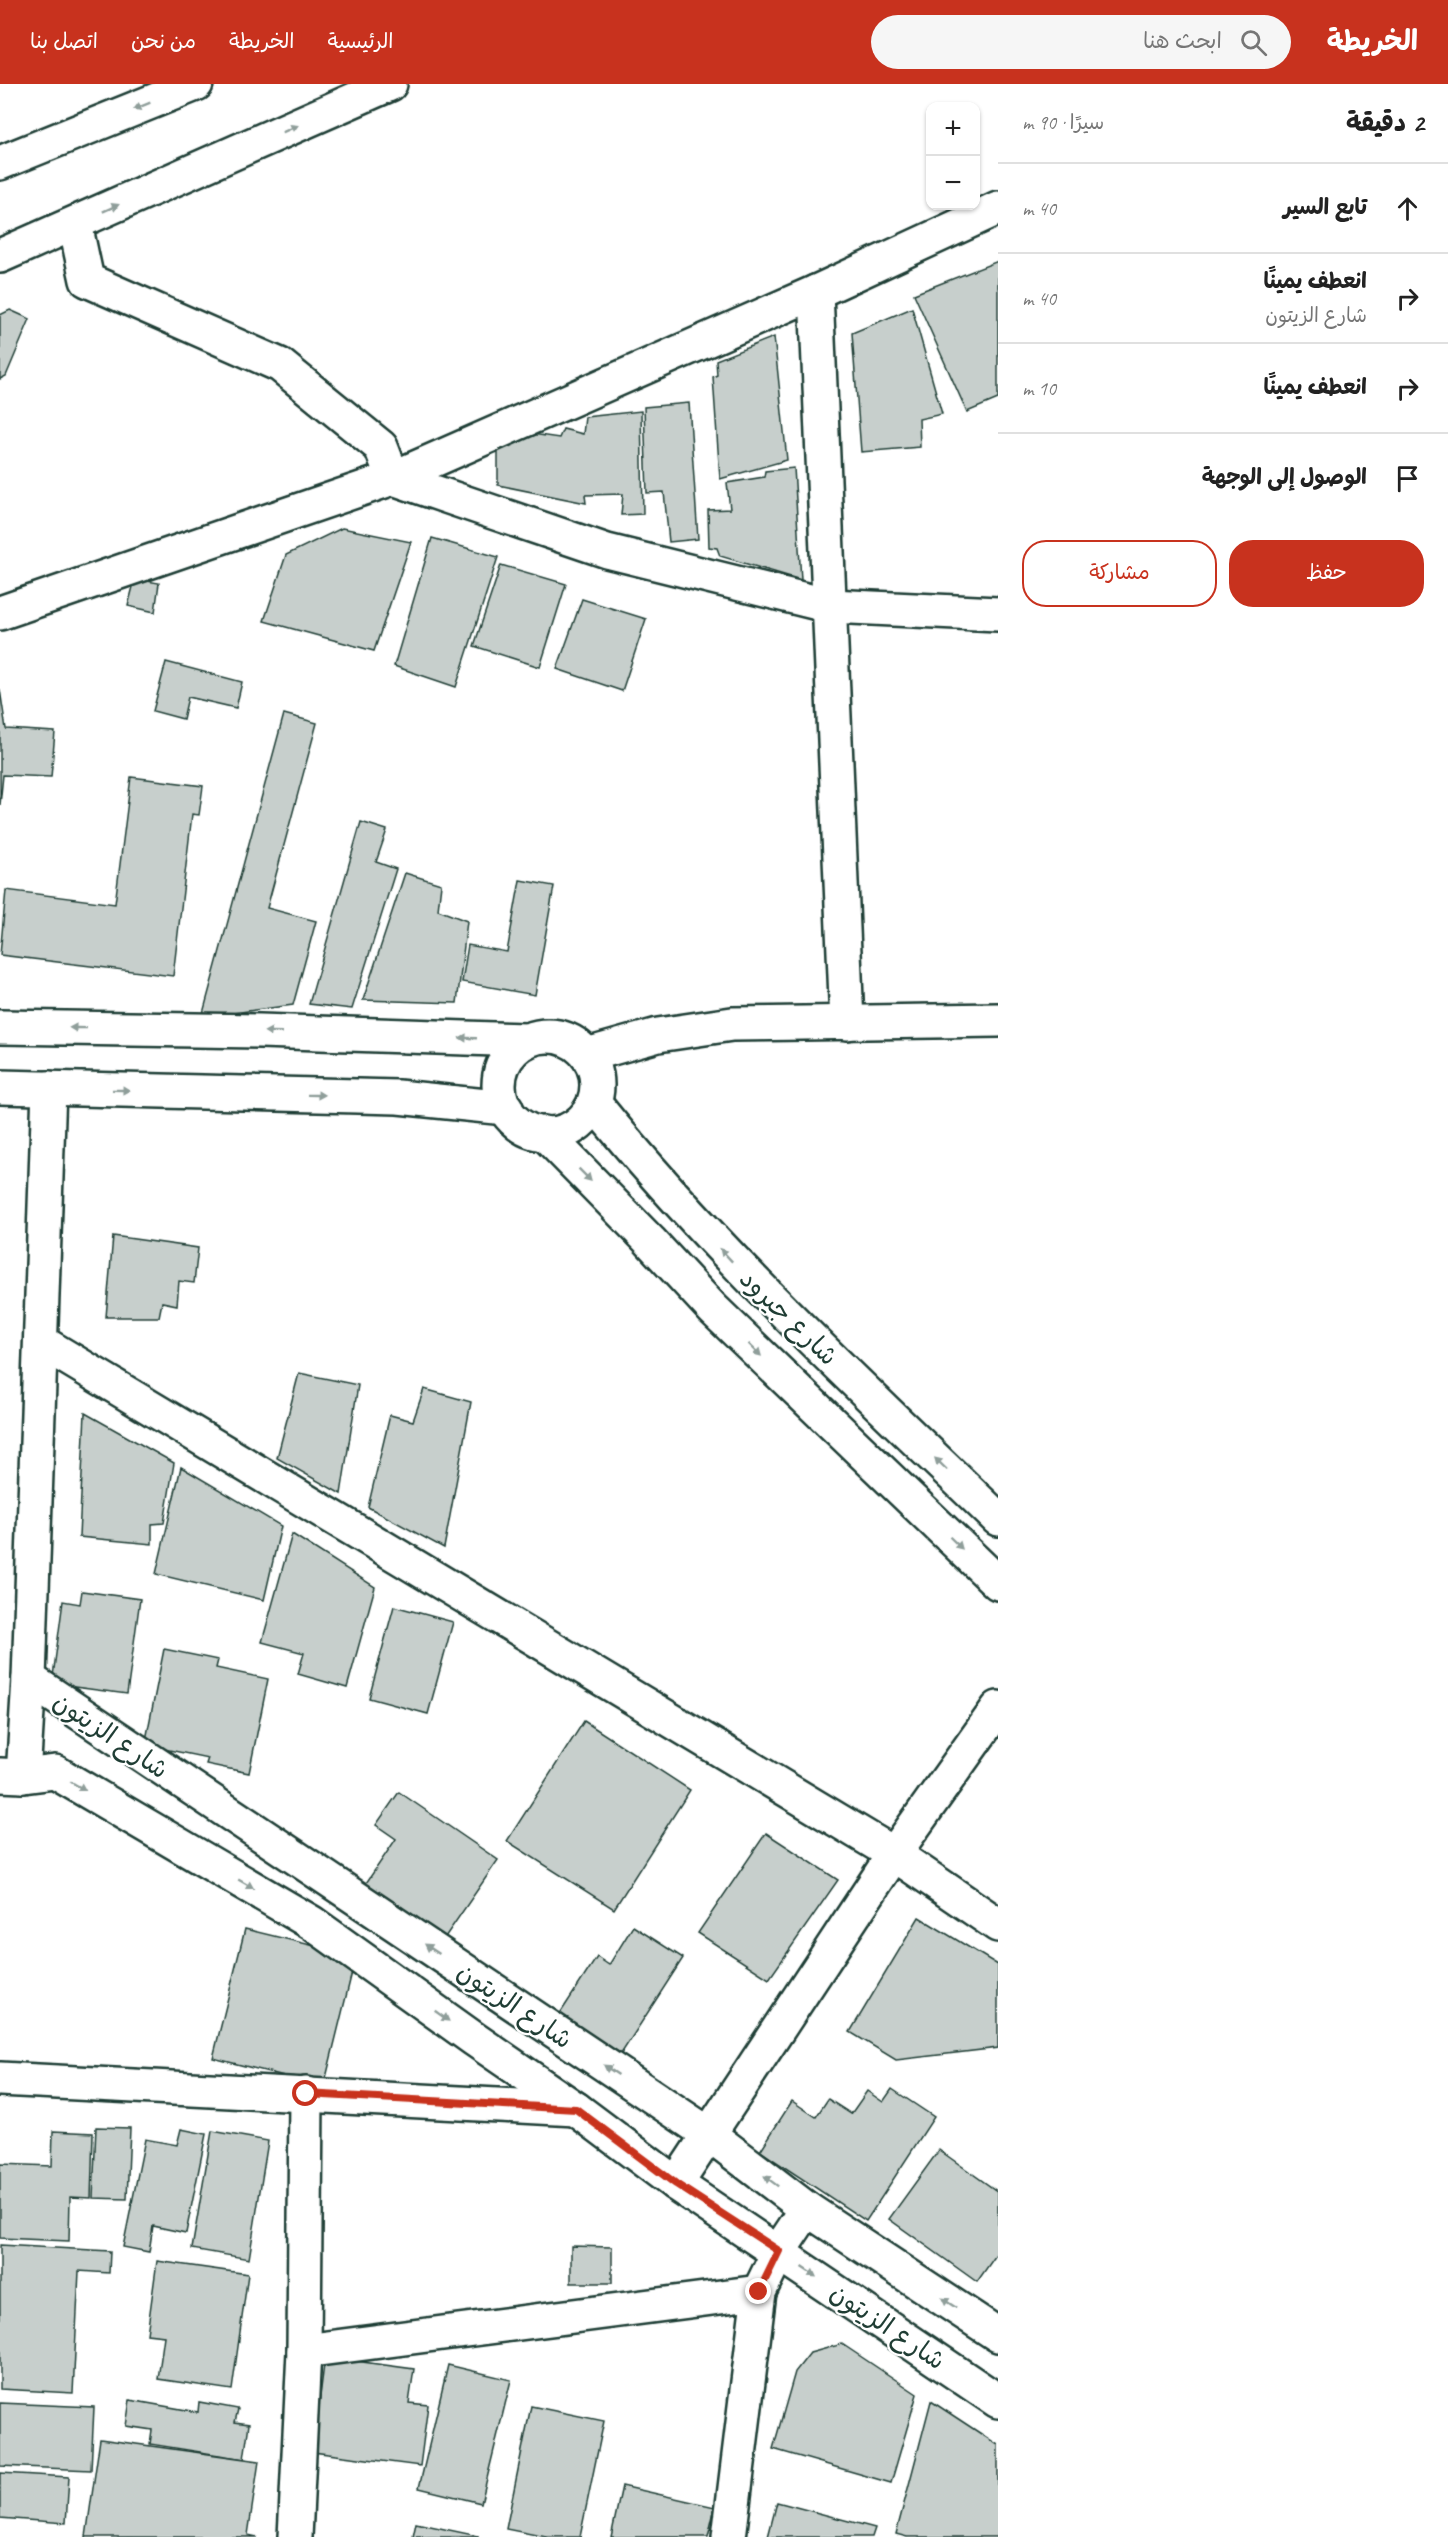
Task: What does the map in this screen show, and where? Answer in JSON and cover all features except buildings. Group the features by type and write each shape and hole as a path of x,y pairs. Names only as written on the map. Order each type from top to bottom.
{"street":[{"path":"0,163 196,84"},
{"path":"0,256 390,84"},
{"path":"0,613 393,478 816,292 998,208"},
{"path":"75,224 87,280 280,365 381,447 393,478"},
{"path":"816,292 847,1023"},
{"path":"393,478 607,551 830,606 998,614"},
{"path":"587,1055 622,1044 695,1028 732,1024 998,1020"},
{"path":"0,1027 260,1031 526,1040 543,1036 559,1036 575,1044 587,1055 595,1070 597,1087 594,1103 586,1116 574,1127 559,1132 544,1133 528,1129 516,1121 506,1108 500,1093 499,1078 504,1063 526,1040"},
{"path":"0,1087 398,1097 506,1108"},
{"path":"12,1775 29,1679 49,1088"},
{"name":"شارع جيرود","path":"594,1103 681,1207 736,1265 991,1508"},
{"name":"شارع جيرود","path":"544,1133 650,1241 713,1310 998,1583"},
{"path":"41,1342 894,1854 998,1925"},
{"name":"شارع الزيتون","path":"29,1679 710,2135 807,2209 998,2336"},
{"path":"676,2184 894,1854 998,1708"},
{"name":"شارع الزيتون","path":"12,1775 55,1772 312,1923 576,2109 676,2184 779,2251 998,2401"},
{"path":"0,2079 576,2109"},
{"path":"295,2537 304,2351 306,2094"},
{"path":"729,2537 759,2292 779,2251 807,2209"},
{"path":"304,2351 759,2292"}],"route":[{"path":"306,2094 576,2109 676,2184 779,2251 759,2292"}]}
